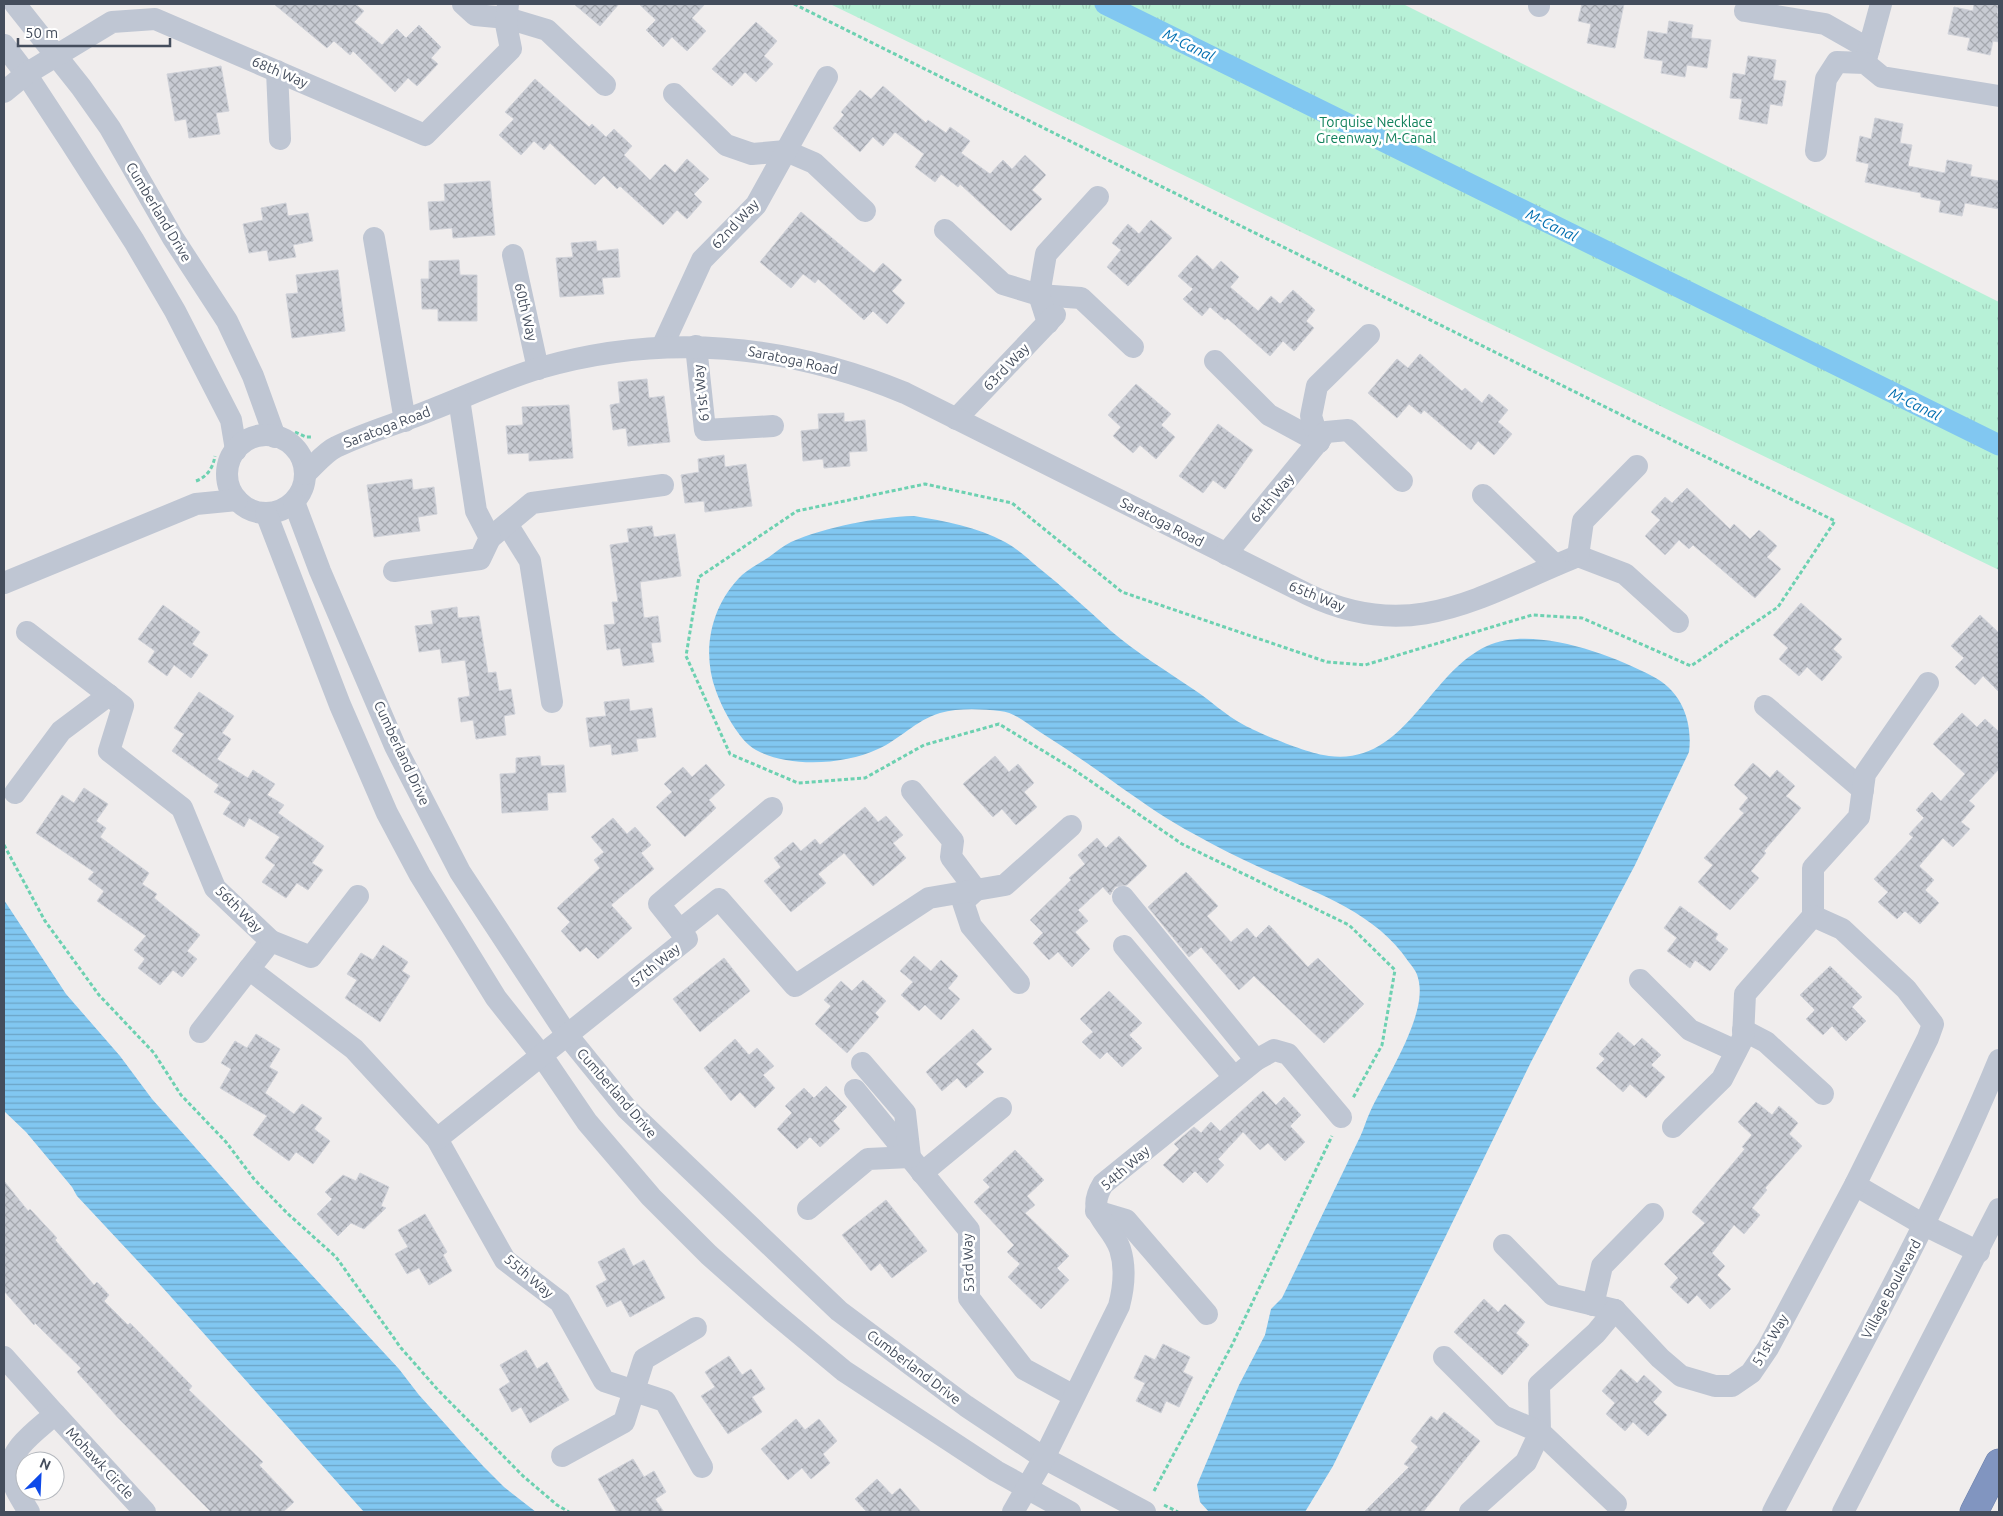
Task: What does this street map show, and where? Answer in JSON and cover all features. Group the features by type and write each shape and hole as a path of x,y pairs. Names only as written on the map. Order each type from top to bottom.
{"highway":[{"path":"1974,1512 1999,1463"}],"street":[{"name":"Cumberland Drive","path":"15,4 81,87 110,128 174,238 227,321 283,441 302,459 305,474"},
{"path":"463,4 475,15 507,11 547,30 605,85"},
{"path":"1867,56 1881,4"},
{"name":"68th Way","path":"4,92 26,74 112,22 161,11 277,71 425,135 511,50 507,11"},
{"path":"1745,11 1825,24 1867,56 1882,77 1999,96"},
{"path":"4,45 26,74 134,241 175,311 231,420 231,491 237,500 255,512 276,512 294,502 301,493 305,474"},
{"path":"1816,151 1826,79 1837,62 1867,56"},
{"path":"277,71 280,140"},
{"name":"62nd Way","path":"662,347 702,260 756,205 827,77"},
{"path":"674,94 726,145 752,154 786,151 814,163 865,211"},
{"path":"1039,295 1046,254 1098,197"},
{"path":"944,230 1003,284 1039,295 1081,298 1134,348"},
{"path":"374,238 405,421"},
{"name":"60th Way","path":"513,255 538,369"},
{"name":"63rd Way","path":"956,419 1051,319 1039,295"},
{"path":"1319,442 1310,416 1316,386 1369,335"},
{"name":"Saratoga Road","path":"305,474 334,447 538,369 572,360 618,352 662,347 696,346 763,352 818,362 879,383 956,419 1226,554"},
{"name":"61st Way","path":"696,346 705,430 773,426"},
{"path":"1215,361 1269,415 1319,442"},
{"path":"459,399 476,511 530,561 552,702"},
{"path":"1319,442 1326,432 1348,430 1402,482"},
{"path":"196,504 232,460 254,438 283,441"},
{"name":"Saratoga Road","path":"283,441 334,447"},
{"name":"64th Way","path":"1226,554 1319,442"},
{"path":"1637,466 1583,521 1578,556 1625,574 1678,622"},
{"path":"394,571 480,559 498,531 532,503 663,485"},
{"path":"1483,495 1555,565"},
{"path":"4,583 196,504 237,500"},
{"name":"Cumberland Drive","path":"294,502 320,571 396,746 456,863 567,1035 627,1109 658,1140 839,1310 966,1406 1035,1474 1070,1512"},
{"name":"Cumberland Drive","path":"266,513 340,705 387,813 420,875 496,998 542,1056 587,1122 651,1197 709,1256 772,1311 844,1371 925,1426 1035,1474 1145,1512"},
{"name":"65th Way","path":"1226,554 1321,601 1351,610 1381,615 1413,616 1444,611 1473,602 1578,556"},
{"name":"56th Way","path":"27,632 123,706 109,751 182,808 215,888 271,941 200,1032"},
{"path":"1673,1127 1722,1079 1740,1040 1745,994 1813,916 1813,868 1859,817 1865,774 1928,683"},
{"path":"15,792 61,731 109,695"},
{"path":"1765,706 1863,790"},
{"path":"912,791 953,841 951,857 976,890"},
{"name":"57th Way","path":"542,1056 687,939 659,904 772,808"},
{"path":"680,930 719,898 795,986 929,898 1005,885 1071,826"},
{"path":"976,890 963,902 971,926 1019,983"},
{"path":"271,941 311,957 358,896"},
{"path":"1123,898 1256,1060"},
{"name":"51st Way","path":"1615,1310 1660,1358 1681,1376 1715,1386 1732,1386 1751,1373 1768,1348 1855,1185 1928,1038 1933,1024 1906,989 1842,930 1813,916"},
{"path":"1124,946 1234,1077"},
{"path":"249,969 354,1049 437,1139 542,1056"},
{"path":"1640,980 1690,1030 1740,1040 1766,1042 1824,1094"},
{"name":"54th Way","path":"1096,1211 1095,1196 1103,1184 1234,1077 1256,1060 1274,1050 1288,1054 1341,1117"},
{"name":"Village Boulevard","path":"1773,1512 1924,1225 1980,1107 1999,1060"},
{"path":"862,1064 905,1113 916,1165"},
{"name":"53rd Way","path":"855,1090 969,1230 969,1298 1024,1368 1074,1396"},
{"path":"808,1209 868,1159 916,1165 1001,1108"},
{"name":"55th Way","path":"437,1139 505,1260 560,1302 604,1381 665,1401 702,1467"},
{"path":"1855,1185 1924,1225 1979,1252"},
{"path":"1843,1512 1979,1252 1999,1209"},
{"path":"1013,1512 1035,1474 1119,1306 1123,1292 1123,1262 1119,1248 1096,1211"},
{"path":"1096,1211 1126,1220 1207,1314"},
{"path":"1593,1305 1602,1266 1653,1214"},
{"path":"1470,1512 1526,1462 1540,1432 1539,1385 1596,1333 1615,1310 1553,1295 1504,1245"},
{"path":"562,1456 624,1422 644,1359 696,1328"},
{"name":"Mohawk Circle","path":"4,1357 145,1512"},
{"path":"1444,1357 1503,1416 1540,1432 1616,1504"},
{"name":"Mohawk Circle","path":"29,1512 12,1480 10,1473 12,1459 20,1447 55,1414"}],"path":[{"path":"794,4 1834,521 1778,607 1691,666 1582,618 1532,615 1365,665 1327,662 1122,592 1012,503 925,484 797,511 699,577 686,656 730,754 798,783 865,778 924,745 999,724 1073,769 1182,844 1349,925 1395,970 1382,1045 1341,1117 1232,1344 1154,1491"},
{"path":"4,845 45,921 100,996 154,1053 181,1095 226,1142 254,1179 336,1257 401,1348 438,1390 524,1476 557,1505 569,1512"}],"green space":[{"name":"Torquise Necklace Greenway, M-Canal","path":"830,4 1403,4 1999,302 1999,570"}],"water":[{"path":"914,516 972,528 1010,545 1058,583 1121,639 1230,717 1274,739 1320,755 1355,755 1377,747 1397,733 1448,676 1466,659 1487,646 1505,640 1548,640 1594,651 1615,659 1652,676 1671,689 1678,698 1687,718 1690,740 1689,752 1635,865 1531,1062 1333,1466 1305,1512 1209,1512 1200,1502 1197,1485 1239,1385 1265,1335 1271,1309 1282,1298 1412,1028 1420,993 1417,974 1394,944 1360,916 1341,904 1234,855 1185,829 1011,714 977,709 940,713 923,720 878,749 833,761 800,762 784,760 769,756 750,746 737,732 722,706 716,691 709,660 709,645 716,614 731,587 748,570 791,542 851,524 884,518"},
{"path":"4,900 66,994 120,1056 152,1099 245,1203 399,1369 419,1395 483,1466 504,1487 536,1512 364,1512 163,1288 77,1196 72,1187 26,1132 4,1111"}],"building":[{"path":"274,4 355,4 364,11 354,22 382,45 397,29 406,38 419,25 441,47 431,58 438,64 417,86 408,78 395,92 353,51 350,55 334,41 327,48"},
{"path":"574,4 619,4 600,26"},
{"path":"639,4 705,4 692,18 706,31 687,51 672,37 663,47 646,30 656,20"},
{"path":"1582,4 1624,4 1615,48 1587,43 1591,24 1578,21"},
{"path":"1974,4 1999,4 1997,13 1999,14 1999,42 1993,41 1990,55 1967,50 1970,38 1948,34 1954,7 1973,11"},
{"path":"1669,21 1693,25 1691,38 1711,40 1707,68 1687,65 1685,77 1661,73 1663,61 1644,58 1648,31 1667,34"},
{"path":"756,22 777,41 764,56 773,64 756,82 745,72 732,86 712,69"},
{"path":"1748,56 1776,60 1773,80 1786,81 1782,106 1770,104 1767,124 1739,119 1742,99 1730,98 1733,73 1745,75"},
{"path":"221,66 229,111 216,113 220,134 189,138 186,119 175,121 167,74"},
{"path":"535,79 589,127 592,124 606,137 614,129 632,146 624,155 650,180 665,164 675,173 687,159 709,179 694,194 702,202 687,219 677,210 663,225 620,186 617,189 604,176 595,185 550,143 544,150 534,141 521,155 499,135 514,119 505,112"},
{"path":"883,86 926,123 928,120 946,133 950,127 970,141 961,153 990,174 1003,160 1012,169 1025,155 1046,175 1032,190 1042,199 1011,231 960,184 958,187 941,174 935,182 915,167 924,154 895,132 883,146 873,137 860,152 833,128 844,115 841,112 860,90 871,99"},
{"path":"1875,118 1903,124 1900,143 1912,145 1908,166 1945,173 1947,160 1972,165 1970,176 1999,181 1999,209 1965,203 1962,216 1939,212 1941,201 1921,197 1921,193 1865,182 1869,164 1856,161 1860,136 1871,139"},
{"path":"490,181 495,235 453,238 452,228 430,230 428,202 445,201 444,184"},
{"path":"286,203 288,216 308,213 313,241 293,245 296,257 269,261 267,250 249,253 243,224 263,220 261,208"},
{"path":"801,212 874,273 883,263 902,280 892,291 905,303 887,324 873,311 864,320 818,279 815,283 803,274 791,288 760,262"},
{"path":"1151,220 1172,238 1128,286 1107,267 1121,250 1112,243 1128,224 1139,234"},
{"path":"596,241 597,251 618,249 620,277 602,278 604,294 560,297 556,258 573,257 571,243"},
{"path":"1197,255 1213,270 1221,261 1239,277 1230,287 1258,311 1271,296 1280,304 1293,290 1315,310 1306,321 1314,328 1294,351 1283,341 1270,356 1227,318 1225,320 1210,307 1202,316 1183,299 1193,289 1178,276"},
{"path":"459,260 460,275 477,275 477,321 438,321 438,309 422,309 421,279 429,279 429,261"},
{"path":"338,270 345,331 292,338 286,294 298,293 296,275"},
{"path":"1420,354 1462,391 1465,388 1482,403 1489,394 1508,410 1498,422 1512,434 1494,455 1478,441 1471,450 1424,410 1421,414 1409,404 1397,418 1368,393 1397,359 1408,368"},
{"path":"647,379 649,398 664,396 670,442 628,446 626,428 613,430 610,405 620,403 618,382"},
{"path":"1136,384 1171,414 1161,425 1175,437 1156,459 1140,445 1133,453 1113,436 1121,427 1108,415"},
{"path":"569,405 573,458 529,461 529,453 508,454 506,426 523,425 522,407"},
{"path":"844,413 844,422 865,420 867,451 849,452 850,466 824,468 823,459 803,461 801,431 819,429 818,414"},
{"path":"1218,424 1253,450 1225,489 1213,480 1203,493 1179,476"},
{"path":"724,455 725,467 746,464 752,506 705,512 704,501 685,503 681,475 699,472 698,459"},
{"path":"412,479 413,490 434,487 437,514 418,517 420,531 374,537 367,485"},
{"path":"1687,488 1730,529 1734,524 1750,539 1759,530 1777,546 1767,557 1781,569 1755,598 1693,545 1689,549 1679,540 1665,555 1645,536 1660,520 1651,512 1665,497 1672,503"},
{"path":"652,526 654,537 675,534 681,576 640,582 644,618 658,616 661,642 651,643 654,662 623,666 620,648 607,650 604,625 615,624 612,602 618,602 610,545 629,542 627,529"},
{"path":"1801,603 1842,639 1833,649 1842,657 1822,681 1807,667 1799,676 1779,659 1788,648 1773,635"},
{"path":"163,605 200,632 192,644 208,655 191,678 174,665 167,676 148,662 155,651 138,639"},
{"path":"457,607 458,618 479,616 488,673 496,672 499,691 511,689 515,714 504,716 506,735 476,739 473,720 461,722 458,698 470,696 465,660 442,663 440,649 419,652 415,626 433,624 431,611"},
{"path":"1980,615 1999,633 1999,692 1983,676 1975,685 1955,667 1964,658 1951,646"},
{"path":"199,692 234,716 222,733 231,739 217,759 248,778 253,770 275,784 267,795 284,805 278,813 324,846 312,863 323,870 308,890 297,883 286,898 262,882 275,865 265,858 280,837 249,818 244,827 223,814 231,802 214,792 219,785 172,751 184,734 174,728"},
{"path":"629,699 630,711 652,708 656,737 636,739 638,751 612,755 611,744 590,747 586,718 606,716 604,702"},
{"path":"1962,713 1977,727 1985,719 1999,732 1999,769 1969,801 1975,806 1961,822 1970,829 1953,847 1943,838 1919,866 1934,880 1925,890 1939,903 1920,924 1905,911 1897,919 1878,902 1888,892 1874,879 1913,837 1909,834 1924,818 1916,810 1932,792 1941,801 1965,774 1933,744"},
{"path":"540,756 541,766 564,765 566,792 547,793 548,810 502,813 500,774 516,773 516,758"},
{"path":"995,756 1009,772 1018,764 1034,783 1024,792 1037,807 1016,825 1002,809 993,817 963,784"},
{"path":"1753,763 1770,778 1777,770 1795,786 1786,796 1801,808 1764,851 1766,853 1751,871 1759,878 1730,910 1698,882 1713,865 1704,858 1744,813 1739,809 1748,798 1734,785"},
{"path":"706,764 725,785 709,800 716,808 685,837 656,807 672,792 664,784 683,767 692,777"},
{"path":"84,788 108,804 96,821 106,828 100,837 149,873 142,884 157,894 154,898 200,935 187,951 197,959 182,977 173,970 160,985 138,968 145,959 134,950 146,936 97,901 104,891 88,879 94,872 36,833 62,795 74,803"},
{"path":"865,807 878,822 886,816 903,835 893,843 906,858 873,886 844,853 818,874 826,883 791,912 764,881 781,867 774,858 793,842 801,851 815,839 820,845"},
{"path":"613,818 627,834 635,827 651,845 641,853 654,869 611,905 632,928 598,959 586,947 580,952 561,931 570,922 557,908 600,868 594,860 604,852 591,837"},
{"path":"1119,836 1147,866 1127,885 1115,887 1110,895 1103,887 1078,910 1088,921 1075,932 1090,949 1072,967 1058,952 1049,960 1033,943 1043,933 1030,920 1071,880 1069,878 1085,864 1078,855 1097,838 1106,848"},
{"path":"1186,872 1218,906 1207,916 1231,942 1247,928 1256,938 1269,925 1308,967 1318,958 1364,1004 1324,1043 1254,976 1239,990 1201,947 1189,957 1148,907"},
{"path":"1680,906 1718,934 1715,939 1728,949 1710,971 1695,960 1690,968 1667,951 1677,938 1664,928"},
{"path":"383,945 408,962 402,971 410,976 380,1022 345,998 357,980 347,974 361,953 373,960"},
{"path":"914,956 931,971 941,960 958,976 948,988 960,999 941,1020 925,1005 919,1011 901,995 913,982 900,971"},
{"path":"724,958 750,991 700,1032 673,999"},
{"path":"1830,966 1862,997 1852,1007 1866,1021 1846,1041 1832,1026 1823,1035 1806,1019 1815,1010 1800,995"},
{"path":"863,980 886,1001 875,1013 879,1017 847,1053 815,1024 831,1006 824,1000 841,981 852,991"},
{"path":"1109,991 1142,1023 1129,1035 1142,1048 1122,1067 1107,1052 1100,1059 1082,1042 1093,1032 1080,1019"},
{"path":"973,1029 992,1049 976,1064 984,1072 966,1088 957,1078 942,1091 926,1072"},
{"path":"1618,1032 1634,1046 1642,1038 1661,1055 1651,1065 1665,1077 1646,1098 1630,1084 1623,1092 1596,1068 1605,1059 1599,1054"},
{"path":"256,1034 280,1049 269,1067 278,1072 265,1093 294,1114 302,1104 322,1118 314,1129 330,1141 313,1164 296,1152 289,1161 253,1135 267,1116 220,1088 231,1069 221,1063 235,1041 247,1048"},
{"path":"735,1039 749,1055 757,1048 774,1066 763,1075 775,1088 755,1108 740,1092 731,1101 704,1068"},
{"path":"826,1086 847,1107 833,1121 840,1129 820,1147 810,1137 797,1149 777,1129 792,1113 785,1106 804,1088 814,1098"},
{"path":"1263,1091 1276,1105 1284,1097 1301,1115 1290,1126 1305,1142 1285,1161 1268,1143 1260,1150 1243,1132 1218,1159 1224,1165 1207,1183 1195,1171 1183,1183 1163,1165 1179,1149 1174,1144 1194,1127 1201,1133 1211,1122 1220,1131"},
{"path":"1756,1102 1772,1115 1779,1106 1798,1123 1789,1134 1802,1146 1765,1188 1767,1190 1752,1208 1760,1215 1744,1234 1734,1225 1712,1253 1725,1266 1717,1275 1731,1289 1710,1309 1697,1295 1688,1304 1670,1287 1678,1278 1664,1264 1705,1223 1692,1212 1745,1149 1742,1147 1752,1135 1738,1122"},
{"path":"1015,1150 1044,1180 1027,1196 1035,1205 1025,1213 1069,1256 1057,1268 1069,1280 1041,1309 1008,1277 1020,1264 1007,1252 1014,1245 974,1202 990,1187 983,1180"},
{"path":"360,1173 389,1187 381,1206 386,1208 364,1229 351,1223 338,1236 317,1214 332,1199 325,1192 343,1175 356,1181"},
{"path":"4,1181 28,1211 30,1209 57,1238 55,1240 94,1285 97,1282 109,1295 104,1301 128,1325 130,1323 192,1386 189,1390 263,1462 259,1465 294,1502 283,1512 211,1512 120,1420 77,1372 81,1368 35,1323 34,1325 4,1291"},
{"path":"886,1200 927,1251 892,1278 880,1263 871,1271 842,1235"},
{"path":"425,1214 447,1252 443,1255 452,1271 429,1285 419,1268 407,1274 395,1254 408,1247 398,1230"},
{"path":"624,1248 633,1266 644,1260 665,1298 630,1317 621,1300 607,1307 596,1286 607,1280 598,1262"},
{"path":"1484,1299 1498,1312 1505,1304 1525,1322 1516,1333 1529,1345 1502,1375 1454,1332"},
{"path":"1163,1344 1190,1357 1183,1372 1193,1377 1179,1407 1166,1401 1161,1413 1136,1401 1145,1383 1134,1378 1145,1355 1155,1360"},
{"path":"526,1350 537,1369 547,1362 569,1400 530,1423 521,1407 512,1412 499,1389 510,1382 500,1365"},
{"path":"729,1356 742,1375 751,1369 765,1389 752,1397 762,1412 728,1434 701,1396 715,1387 705,1372"},
{"path":"1621,1369 1637,1383 1644,1375 1662,1392 1653,1402 1667,1415 1648,1436 1633,1422 1625,1431 1606,1414 1615,1403 1602,1391"},
{"path":"1444,1412 1480,1441 1423,1512 1364,1512 1409,1467 1404,1464 1418,1447 1411,1441 1431,1416 1437,1421"},
{"path":"796,1419 805,1430 819,1419 837,1441 823,1454 830,1463 811,1479 802,1468 788,1480 761,1449"},
{"path":"633,1459 644,1477 654,1471 666,1492 655,1499 664,1512 617,1512 598,1479"},
{"path":"877,1479 892,1495 900,1488 921,1512 867,1512 855,1499"}],"waterway":[{"name":"M-Canal","path":"1105,4 1999,445"}]}
